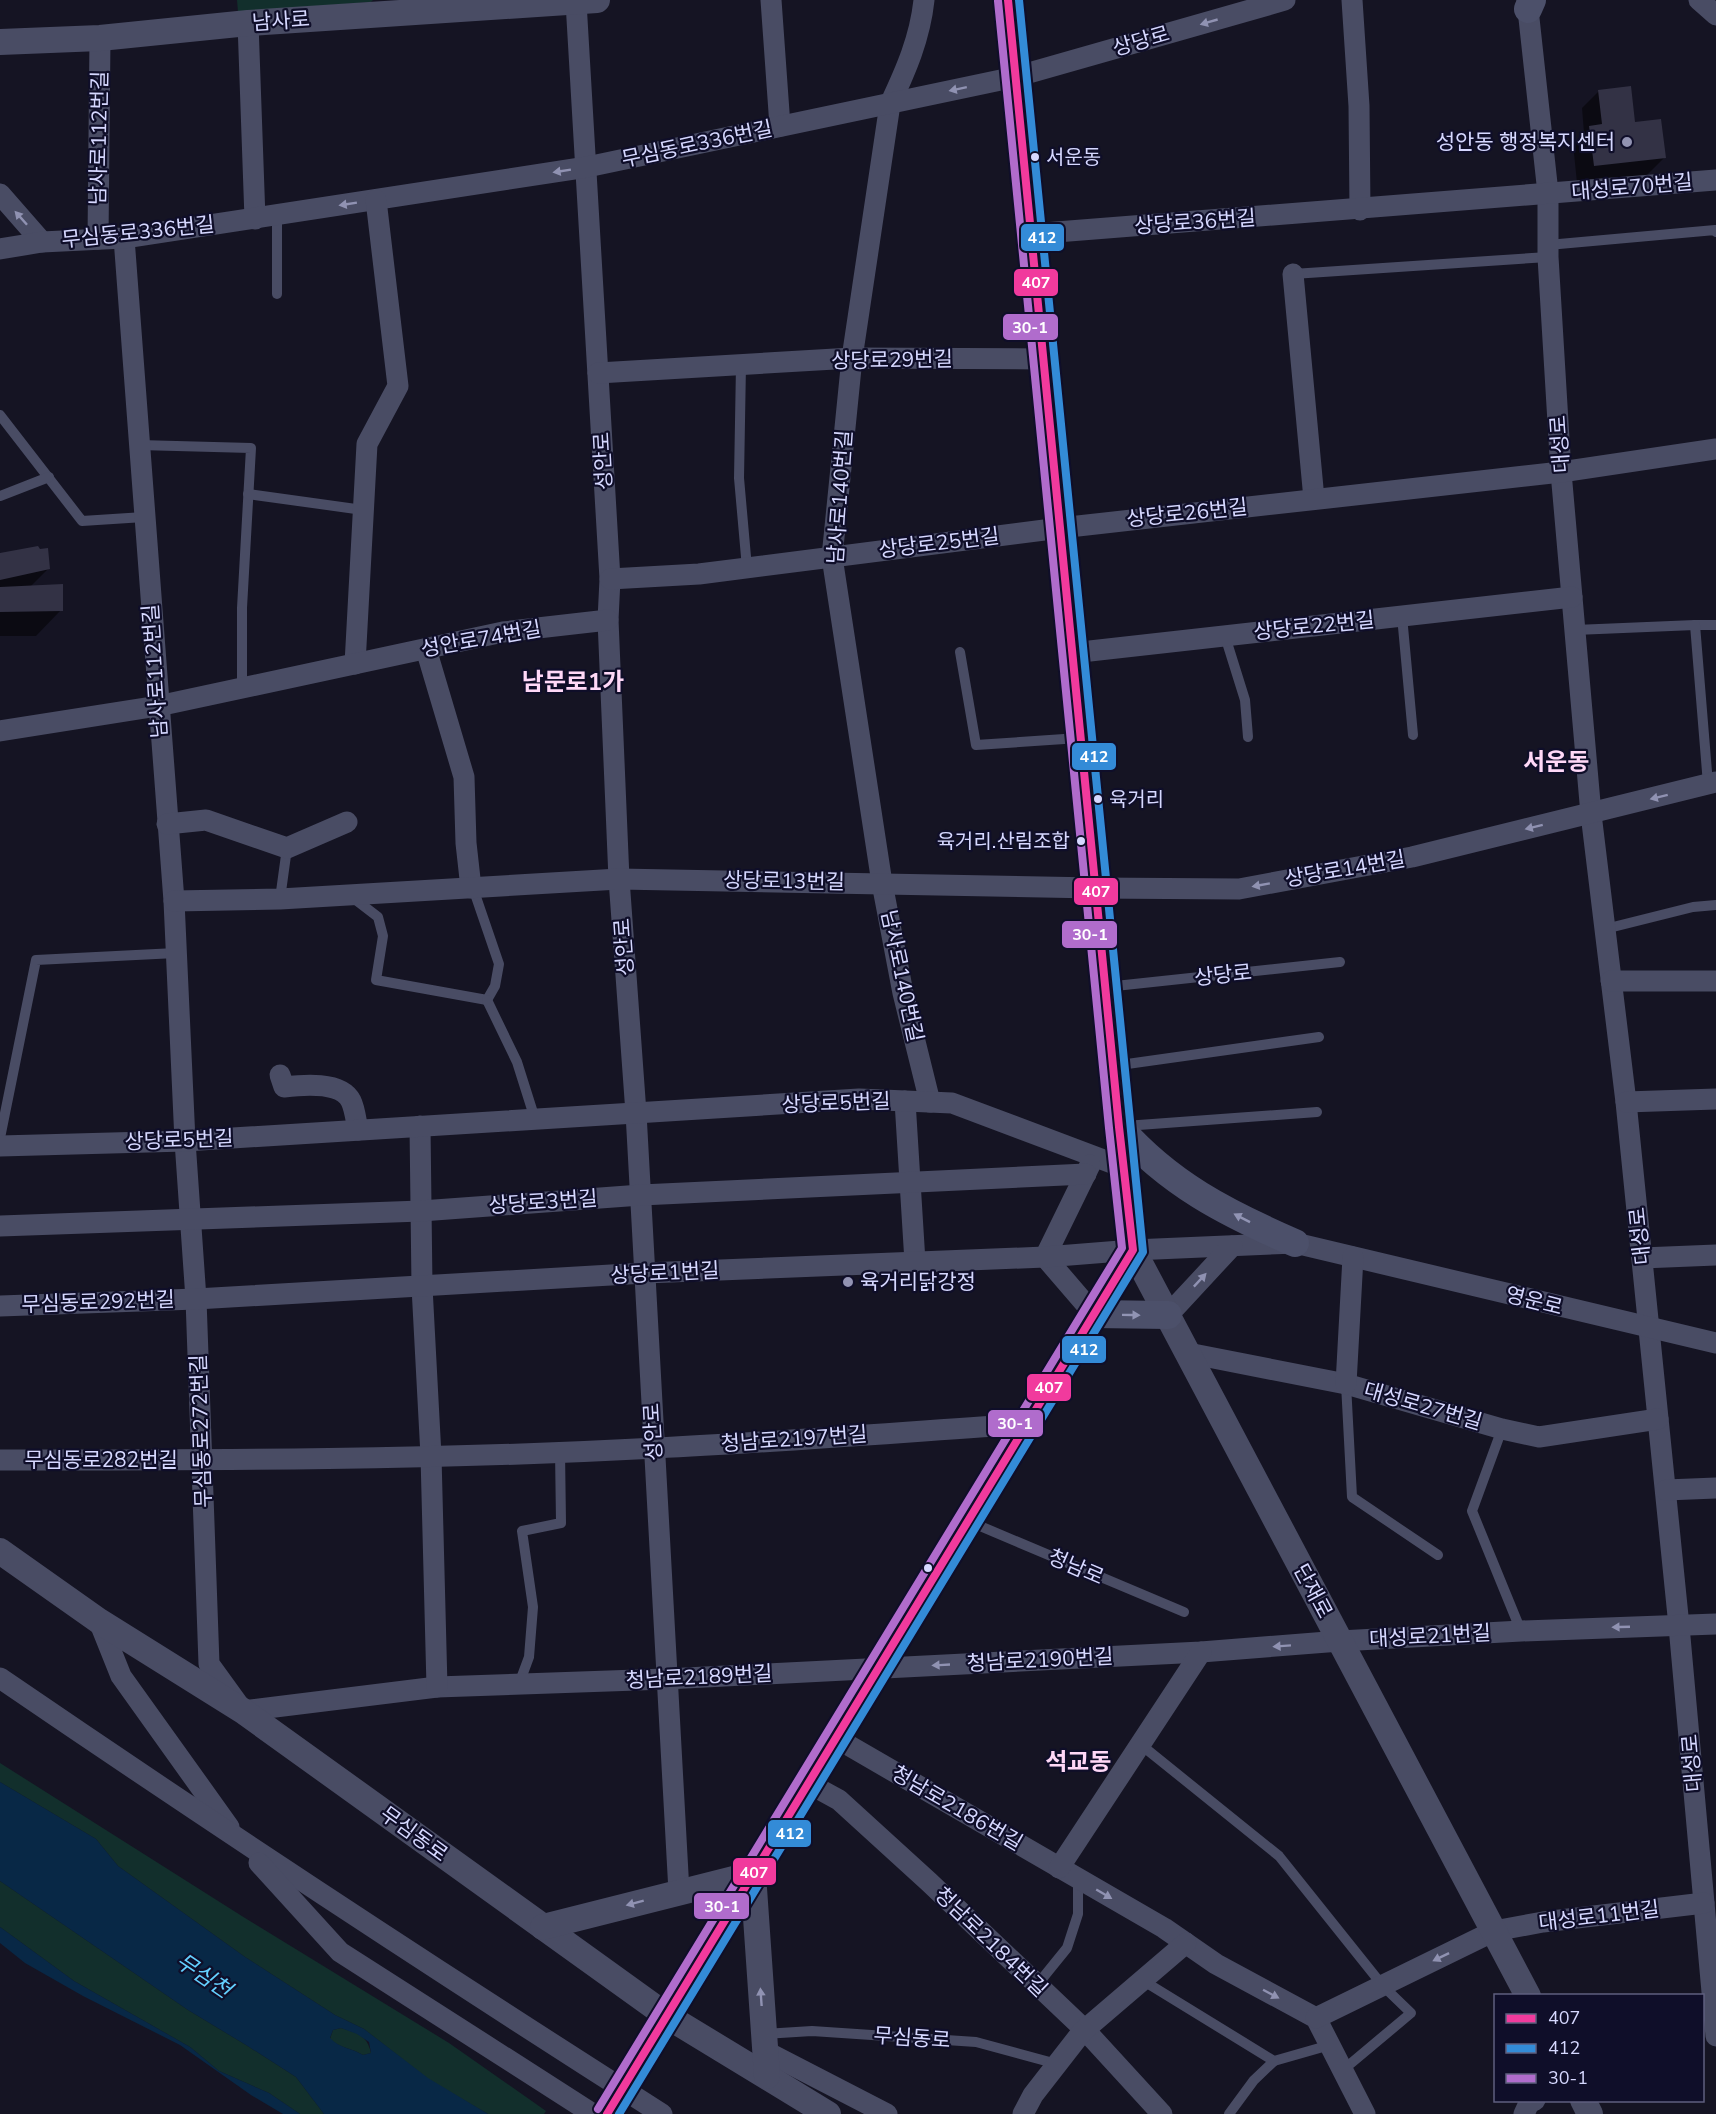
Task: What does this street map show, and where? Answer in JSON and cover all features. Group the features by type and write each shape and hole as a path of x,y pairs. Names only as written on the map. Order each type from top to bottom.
{"main road":[{"path":"607,2114 1133,1250 1008,0"},
{"path":"1119,1127 1142,1152 1192,1190 1257,1227 1295,1243"},
{"path":"1094,1314 1168,1315"}],"street":[{"path":"771,0 780,126"},
{"name":"남사로140번길","path":"924,0 922,22 908,66 890,104 852,358 832,557 882,883 903,993 930,1102"},
{"path":"1352,0 1359,106 1360,210"},
{"path":"1699,0 1716,15"},
{"name":"남사로","path":"0,42 100,38 248,23 587,1"},
{"name":"성안로","path":"587,1 587,167 610,579 609,620 619,879 641,1195 679,1892"},
{"name":"상당로","path":"1016,77 1276,3"},
{"name":"대성로","path":"1529,3 1548,193 1548,251 1561,472 1591,814 1626,1102 1666,1490 1716,2036"},
{"path":"248,23 255,219"},
{"name":"남사로112번길","path":"98,239 100,38"},
{"name":"무심동로336번길","path":"0,249 42,242 124,238 587,167 1016,77"},
{"name":"대성로70번길","path":"1548,193 1716,180"},
{"name":"상당로36번길","path":"1031,234 1360,210 1548,193"},
{"path":"0,194 42,242"},
{"path":"355,664 367,444 398,386 376,200"},
{"name":"남사로112번길","path":"124,238 174,901 185,1141"},
{"path":"1293,274 1314,499"},
{"name":"상당로29번길","path":"598,373 852,358 1043,359"},
{"name":"상당로26번길","path":"1060,528 1561,472 1716,449"},
{"name":"상당로25번길","path":"610,579 675,576 747,568 1060,528"},
{"name":"상당로22번길","path":"1072,653 1572,597"},
{"name":"성안로74번길","path":"0,731 158,706 503,632 609,620"},
{"path":"426,649 464,777 465,843 472,888"},
{"name":"상당로14번길","path":"1095,888 1239,889 1412,857 1712,783"},
{"path":"168,824 206,820 287,848 347,822"},
{"name":"상당로13번길","path":"174,901 280,899 619,879 1095,888"},
{"path":"1611,981 1716,981"},
{"path":"280,1075 284,1087 310,1084 342,1091 351,1101 358,1130"},
{"name":"상당로5번길","path":"0,1146 185,1141 858,1099 952,1103 1090,1165 1125,1168"},
{"path":"1626,1102 1716,1099"},
{"path":"905,1101 915,1262"},
{"path":"420,1126 422,1287 431,1456 437,1687"},
{"name":"무심동로272번길","path":"185,1141 196,1299 208,1664 243,1711"},
{"path":"1090,1165 1045,1257 1094,1314"},
{"name":"상당로3번길","path":"0,1226 421,1211 641,1195 910,1181 1090,1165"},
{"name":"영운로","path":"1133,1250 1295,1243 1716,1343"},
{"path":"1168,1315 1232,1246"},
{"name":"상당로1번길","path":"196,1299 645,1273 1045,1257 1133,1250"},
{"name":"단재로","path":"1133,1250 1527,1994"},
{"path":"1642,1258 1716,1255"},
{"path":"1346,1384 1353,1257"},
{"name":"무심동로292번길","path":"0,1306 196,1299"},
{"name":"대성로27번길","path":"1188,1353 1346,1384 1539,1437 1658,1419"},
{"name":"청남로2197번길","path":"202,1460 431,1456 654,1448 1027,1424"},
{"name":"무심동로282번길","path":"0,1460 202,1460"},
{"path":"1666,1490 1716,1488"},
{"name":"무심동로","path":"0,1551 99,1621 243,1711 667,2016 828,2114"},
{"path":"99,1621 121,1676 237,1839 340,1952 593,2114"},
{"name":"대성로21번길","path":"1340,1641 1521,1630 1716,1624"},
{"name":"청남로2190번길","path":"879,1667 1201,1652 1340,1641"},
{"path":"1059,1868 1201,1652"},
{"name":"청남로2189번길","path":"243,1711 437,1687 666,1679 879,1667"},
{"path":"0,1678 464,1989 662,2114"},
{"name":"청남로2186번길","path":"836,1738 1164,1928 1216,1964 1316,2018"},
{"name":"청남로2184번길","path":"808,1783 839,1800 1037,1985 1084,2029 1162,2114"},
{"path":"543,1927 753,1875 767,2076"},
{"name":"대성로11번길","path":"1494,1931 1543,1922 1704,1903"},
{"path":"1365,2114 1316,2018 1494,1931"},
{"path":"1023,2114 1033,2096 1084,2029 1185,1943"},
{"path":"764,2042 887,2114"}],"lane":[{"path":"277,215 277,294"},
{"path":"1293,274 1548,251 1715,230 1716,232"},
{"path":"741,365 739,478 747,568"},
{"path":"0,415 82,520 144,517"},
{"path":"139,445 251,448 242,608 242,688"},
{"path":"0,496 49,477"},
{"path":"249,494 363,510"},
{"name":"상당로22번길","path":"1402,616 1413,735"},
{"path":"1695,625 1712,783"},
{"path":"1575,630 1716,625"},
{"name":"상당로22번길","path":"1226,636 1245,700 1248,736"},
{"path":"960,652 976,745 1081,738"},
{"path":"280,899 287,848"},
{"path":"472,888 498,964 495,986 487,1000"},
{"path":"350,895 378,917 383,936 376,980 487,1000"},
{"path":"1605,929 1692,907 1716,905"},
{"path":"0,1138 36,960 176,953"},
{"name":"상당로","path":"1105,987 1340,962"},
{"path":"487,1000 517,1062 535,1119"},
{"path":"1113,1066 1319,1037"},
{"path":"1119,1127 1317,1112"},
{"path":"1346,1384 1352,1497 1438,1555"},
{"name":"대성로21번길","path":"1502,1428 1472,1511 1521,1630"},
{"path":"519,1684 529,1657 533,1606 522,1531 561,1523 561,1451"},
{"name":"청남로","path":"968,1521 1184,1612"},
{"path":"1140,1744 1279,1856 1383,1986 1411,2013 1343,2070"},
{"path":"1037,1985 1067,1948 1078,1914 1078,1878"},
{"path":"1142,1980 1274,2061"},
{"name":"무심동로","path":"764,2042 812,2031 976,2042 1057,2064"},
{"path":"1229,2114 1254,2080 1274,2061 1330,2045"}],"green space":[{"path":"237,0 373,0 371,2 238,12"},
{"path":"0,1763 245,1918 449,2043 546,2111 544,2114 488,2114 428,2079 364,2029 335,2015 245,1957 118,1866 96,1839 0,1782"},
{"path":"0,1881 188,2010 296,2077 324,2114 300,2114 269,2093 219,2071 190,2047 74,1981 0,1927"},
{"path":"341,2028 364,2038 371,2053 363,2055 330,2039 333,2030"}],"water":[{"name":"무심천","path":"0,1782 96,1839 118,1866 245,1957 335,2015 364,2029 428,2078 488,2114 324,2114 296,2077 188,2010 0,1881","holes":["341,2028 369,2042 371,2053 363,2055 337,2044 330,2038 333,2030"]},
{"path":"0,1927 74,1981 190,2047 219,2071 269,2093 300,2114 283,2114 251,2095 180,2045 83,1996 25,1963 0,1943"}],"building":[{"name":"성안동 행정복지센터","path":"1631,86 1635,122 1661,119 1666,158 1594,166 1589,126 1602,124 1598,90"},
{"path":"38,546 40,549 48,548 50,569 0,580 0,553"},
{"path":"63,584 63,611 0,612 0,587"}],"transit line":[{"name":"407","path":"607,2114 1133,1250 1008,0"},
{"name":"412","path":"619,2114 1143,1252 1019,0"},
{"name":"30-1","path":"598,2109 1122,1248 998,1"}],"place":[{"name":"성안동 행정복지센터","path":"1627,142"},
{"name":"서운동","path":"1035,157"},
{"name":"육거리","path":"1098,799"},
{"name":"육거리.산림조합","path":"1081,841"},
{"name":"육거리닭강정","path":"848,1282"}],"district":[{"name":"남문로1가","path":"573,682"},
{"name":"서운동","path":"1556,762"},
{"name":"석교동","path":"1078,1762"}]}
